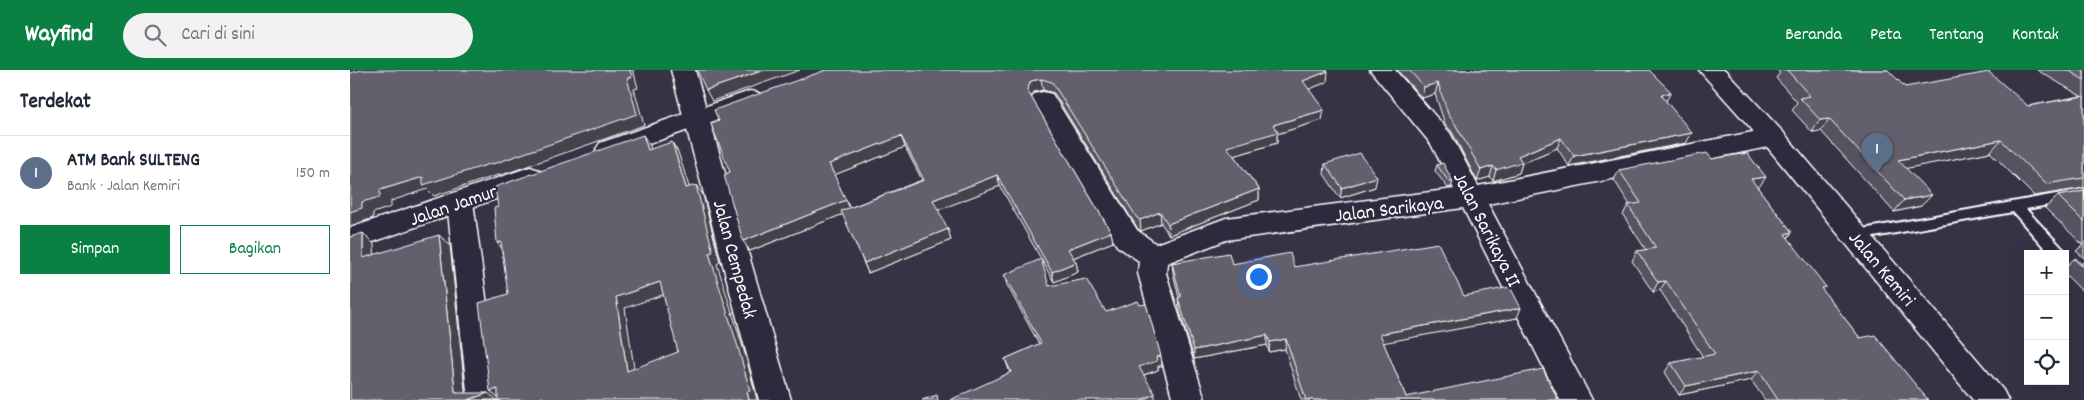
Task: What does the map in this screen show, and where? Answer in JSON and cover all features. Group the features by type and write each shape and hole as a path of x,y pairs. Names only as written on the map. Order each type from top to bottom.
{"street":[{"name":"Jalan Cempedak","path":"683,70 698,118 775,400"},
{"name":"Jalan Sarikaya II","path":"1382,70 1442,139 1576,400"},
{"name":"Jalan Kemiri","path":"1711,70 1773,137 1857,235 1992,400"},
{"path":"586,157 768,92"},
{"path":"1043,100 1127,238 1154,257 1152,273 1189,400"},
{"name":"Jalan Sarikaya","path":"1154,257 1202,236 1226,229 1471,197 1773,137"},
{"name":"Jalan Jamur","path":"350,239 548,170"},
{"path":"460,202 484,400"}],"lane":[{"path":"1857,235 2084,194"},
{"path":"2016,207 2055,250"}],"building":[{"path":"362,70 630,70 632,77 627,78 637,114 493,164 423,185 423,177 380,190 380,197 362,202 362,208 350,212 350,73"},
{"path":"697,70 764,70 706,90"},
{"path":"826,70 1328,71 1303,81 1324,110 1273,125 1278,132 1227,147 1259,189 1168,224 1160,212 1140,220 1137,218 1052,82 1041,79 1031,81 1027,90 1111,232 1068,249 1076,262 1052,272 997,175 933,200 948,229 864,263 841,211 924,180 901,136 829,164 846,200 743,241 724,175 730,172 711,124 719,121 714,110"},
{"path":"1409,70 1649,70 1671,92 1661,95 1692,133 1574,156 1561,138 1518,156 1522,162 1496,170 1493,166 1481,170 1448,114 1438,83 1424,87"},
{"path":"1787,70 1888,70 1905,87 1989,72 2028,106 2084,96 2084,178 2046,184 2001,140 1898,160 1932,195 1904,200 1829,119 1820,120 1800,98 1810,96"},
{"path":"2068,70 2084,70 2084,80"},
{"path":"643,135 648,150 672,142 686,188 696,185 713,252 709,253 750,391 747,392 749,400 543,400 543,397 536,400 498,400 498,389 490,391 479,303 508,294 501,242 497,243 494,208 498,207 495,187","holes":["660,282 678,352 627,371 616,297"]},
{"path":"1360,153 1377,177 1342,188 1325,164"},
{"path":"1707,153 1712,159 1747,153 1766,177 1751,179 1792,232 1785,234 1826,287 1821,288 1860,338 1875,335 1928,400 1778,400 1759,371 1686,386 1671,363 1715,354 1666,281 1658,282 1637,251 1656,248 1628,205 1641,203 1619,170"},
{"path":"1443,163 1453,182 1449,182 1437,165"},
{"path":"2084,191 2084,222 2058,196"},
{"path":"363,233 363,258 439,235 455,391 456,393 488,393 468,400 350,400 350,237"},
{"path":"1438,243 1464,296 1510,287 1521,308 1380,334 1406,397 1543,369 1558,400 1306,400 1286,339 1270,342 1267,335 1194,350 1178,298 1181,297 1172,263 1229,253 1232,264 1290,253 1294,267"},
{"path":"2076,258 2084,267 2084,268 2074,259"},
{"path":"1041,259 1049,286 1086,279 1106,312 1138,301 1140,305 1146,304 1161,356 1156,357 1157,361 1139,367 1155,394 1141,400 950,400 1011,372 1005,359 1041,343 1004,275"},
{"path":"937,395 938,400 922,400"}],"place":[{"name":"ATM Bank SULTENG","path":"1877,174"}]}
